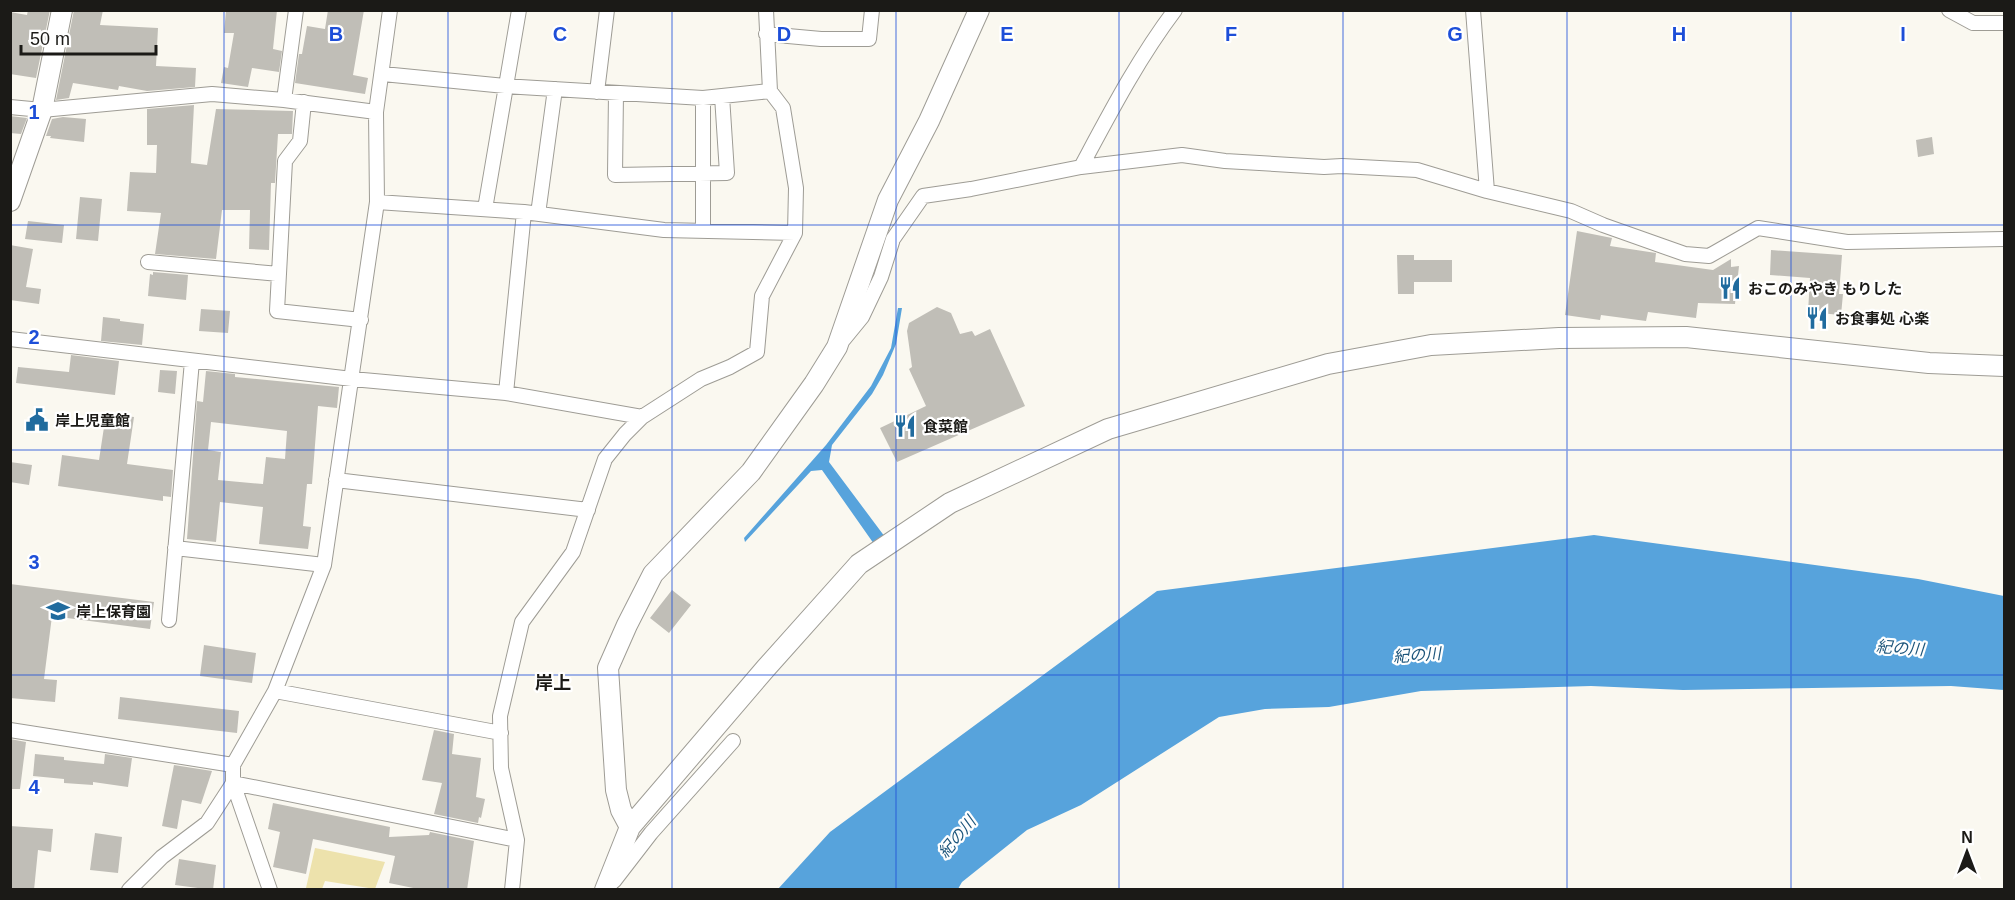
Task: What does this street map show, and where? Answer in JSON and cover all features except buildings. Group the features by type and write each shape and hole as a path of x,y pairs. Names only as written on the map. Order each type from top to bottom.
{"street":[{"path":"10,201 42,110 62,10"},
{"path":"284,100 296,10"},
{"path":"270,890 233,783 233,765 274,691 324,565 377,202 376,112 390,10"},
{"path":"485,209 519,10"},
{"path":"597,92 607,10"},
{"path":"512,890 517,840 501,768 500,716 522,622 573,552 605,459 642,417 701,379 757,352 762,296 795,233 796,188 783,108 770,91 766,10"},
{"path":"766,34 820,39 869,39 872,10"},
{"path":"837,347 888,200 929,121 979,10"},
{"path":"1082,167 1148,48 1175,10"},
{"path":"1473,10 1487,191"},
{"path":"1949,10 1973,23 2004,23"},
{"path":"383,74 505,86 703,99 770,91"},
{"path":"506,393 531,213 555,89"},
{"path":"616,93 615,175 727,173 722,96"},
{"path":"10,107 42,110 212,94 304,102 376,112"},
{"path":"703,99 703,231"},
{"path":"304,102 300,141 285,161 276,311 361,320"},
{"path":"630,827 621,810 616,790 608,668 627,625 653,574 751,472 814,384 837,347 862,317 881,277 893,239 922,196 971,189 1082,167 1182,155 1302,166 1342,165 1417,170 1487,191 1571,211 1603,225 1685,254 1709,256 1758,228 1847,242 2004,239"},
{"path":"377,202 531,213 664,230 795,233"},
{"path":"148,262 279,274"},
{"path":"606,890 630,827 766,668 859,564 950,503 1108,429 1328,364 1431,345 1559,338 1686,337 1929,363 2004,366"},
{"path":"10,339 352,380 506,393 642,417"},
{"path":"169,620 192,361"},
{"path":"336,480 588,510"},
{"path":"176,548 324,565"},
{"path":"274,691 501,734"},
{"path":"10,730 233,765"},
{"path":"606,890 651,833 733,741"},
{"path":"233,783 517,840"},
{"path":"129,890 162,857 207,823 233,783"}],"shaded area":[{"path":"315,848 385,862 375,889 325,881 322,889 306,888"}],"water":[{"path":"898,308 902,308 896,344 883,375 872,394 832,445 829,462 885,537 874,544 822,470 811,471 745,542 744,538 826,445 871,386 891,348"},
{"name":"紀の川","path":"1594,535 1918,579 2004,596 2004,690 1951,686 1683,690 1591,686 1421,691 1329,707 1265,709 1219,717 1081,805 1027,830 962,882 958,889 778,889 830,832 1157,591"}],"place":[{"name":"おこのみやき もりした","path":"1730,288"},
{"name":"お食事処 心楽","path":"1817,318"},
{"name":"岸上児童館","path":"37,420"},
{"name":"食菜館","path":"905,426"},
{"name":"岸上保育園","path":"58,611"}],"district":[{"name":"岸上","path":"553,683"}]}
